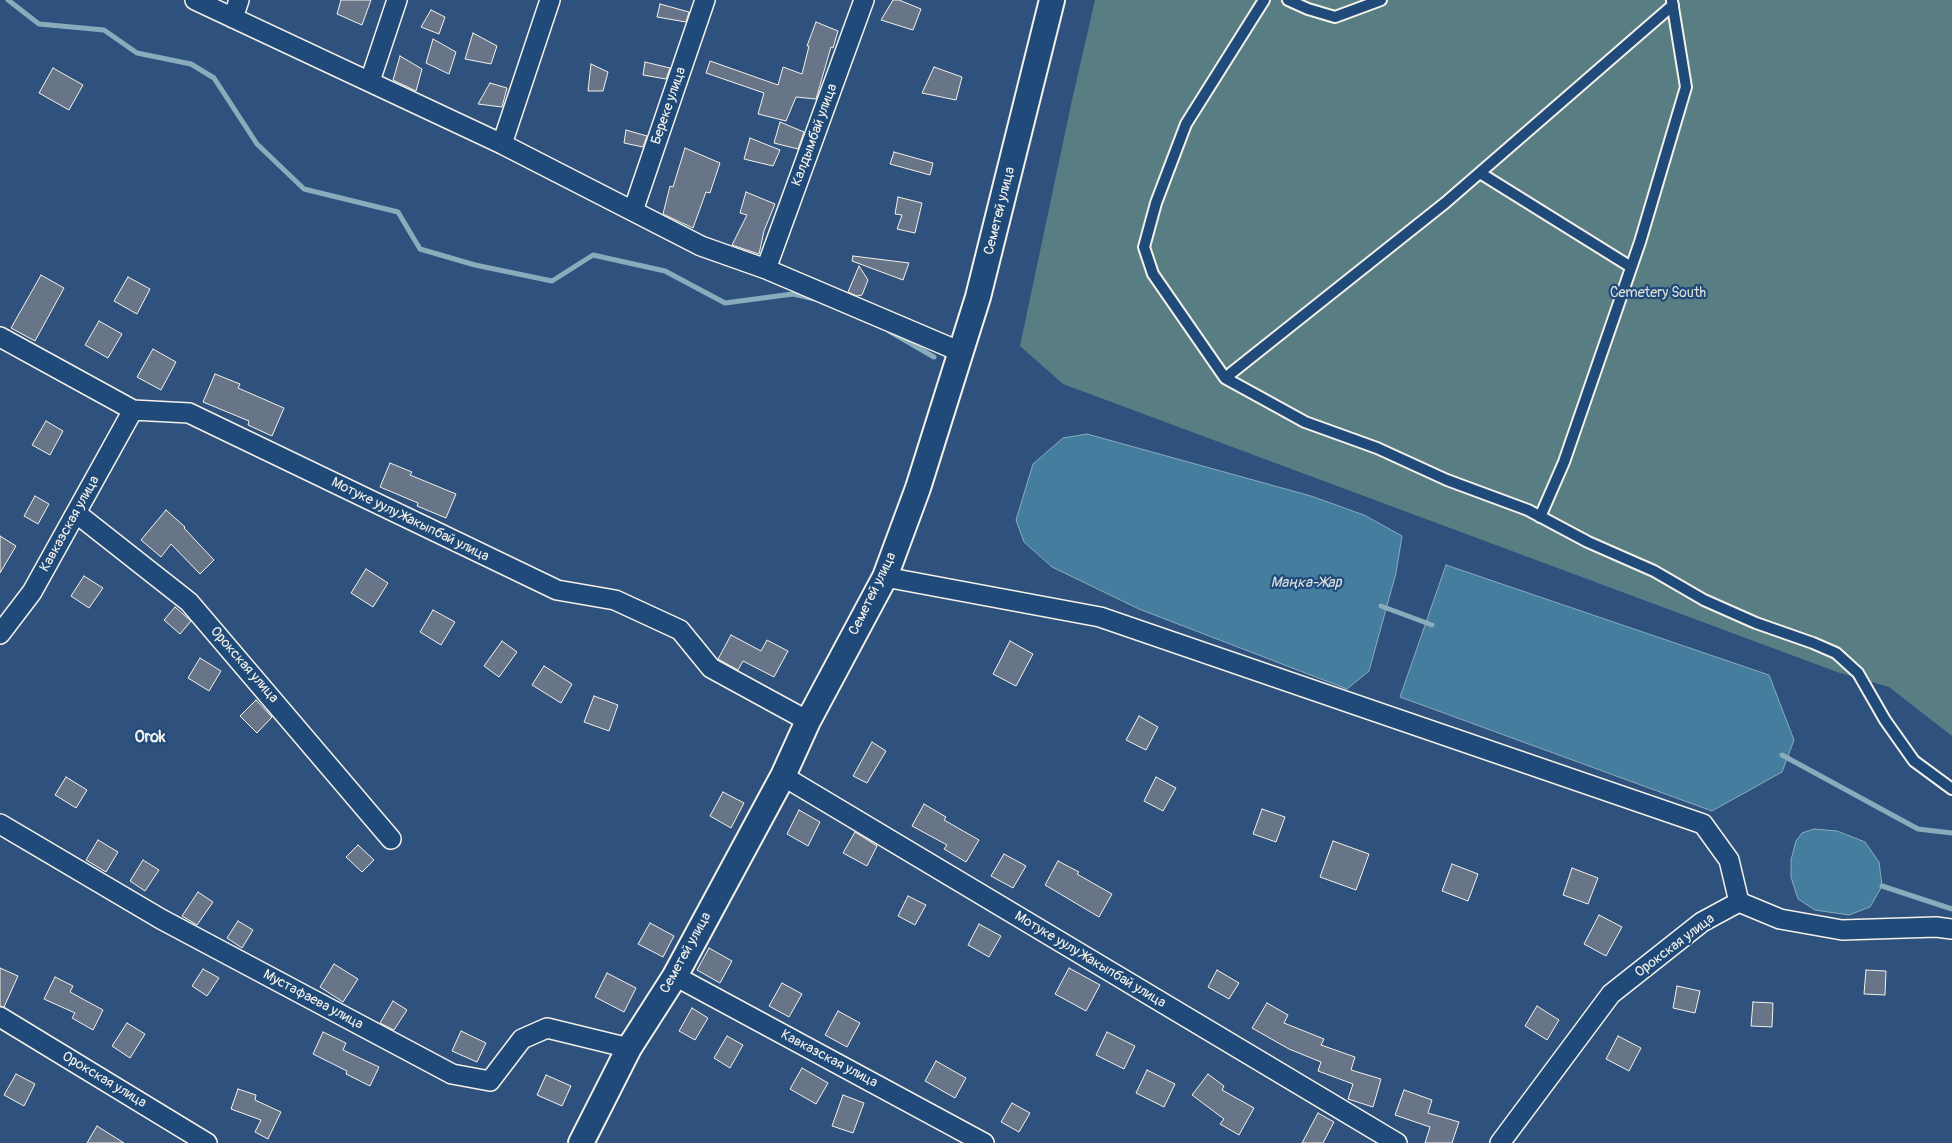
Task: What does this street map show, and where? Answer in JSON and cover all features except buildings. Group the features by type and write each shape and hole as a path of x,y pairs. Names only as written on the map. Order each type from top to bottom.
{"street":[{"path":"195,0 236,9 370,81 502,144 701,246 766,269 961,352"},
{"path":"370,81 397,0"},
{"path":"502,144 550,0"},
{"name":"Береке улица","path":"633,211 705,0"},
{"name":"Калдымбай улица","path":"766,269 864,0"},
{"name":"Семетей улица","path":"581,1143 629,1048 674,976 783,776 808,721 884,577 918,488 978,297 1052,0"},
{"name":"Мотуке уулу Жакыпбай улица","path":"0,337 133,410 189,413 557,590 615,600 672,626 680,630 711,668 808,721"},
{"name":"Кавказская улица","path":"0,634 32,592 133,410"},
{"name":"Орокская улица","path":"76,513 189,602 391,839"},
{"path":"884,577 1100,617 1703,824 1729,860 1739,902 1780,919 1842,930 1936,927 1952,929"},
{"name":"Мотуке уулу Жакыпбай улица","path":"783,776 1397,1143"},
{"name":"Мустафаева улица","path":"0,824 161,919 452,1074 490,1081 522,1039 547,1028 629,1048"},
{"name":"Орокская улица","path":"1500,1143 1611,994 1702,922 1739,902"},
{"name":"Кавказская улица","path":"674,976 984,1143"},
{"name":"Орокская улица","path":"0,1016 207,1143"}],"lane":[{"path":"1264,0 1186,124 1156,203 1144,247 1153,274 1225,378 1304,422 1378,448 1447,480 1528,510 1588,542 1654,571 1704,600 1756,623 1836,653 1858,672 1886,720 1914,762 1952,789"},
{"path":"1288,0 1308,9 1335,17 1380,0"},
{"path":"1225,378 1445,203 1672,2"},
{"path":"1540,517 1564,462 1631,267 1686,87 1672,2"},
{"path":"1480,173 1631,267"}],"green space":[{"name":"Cemetery South","path":"1095,0 1952,0 1952,736 1889,687 1837,672 1063,384 1020,346"}],"water":[{"name":"Маңка-Жар","path":"1087,434 1311,496 1364,515 1402,536 1396,573 1369,671 1347,689 1139,609 1052,567 1024,542 1016,520 1033,464 1063,438"},
{"path":"1446,565 1769,675 1794,740 1782,772 1712,811 1400,697"},
{"path":"1814,829 1837,831 1865,842 1879,862 1882,886 1870,907 1849,915 1815,910 1798,899 1791,877 1791,860 1796,841 1802,833"}],"waterway":[{"path":"8,0 39,24 104,30 137,53 191,64 214,78 257,144 304,189 398,212 420,249 475,265 552,281 593,255 665,271 725,303 793,294 815,299"},
{"path":"889,331 934,357"},
{"path":"1381,606 1432,625"},
{"path":"1782,755 1918,829 1952,833"},
{"path":"1882,886 1952,909"}],"district":[{"name":"Orok","path":"150,738"}]}
